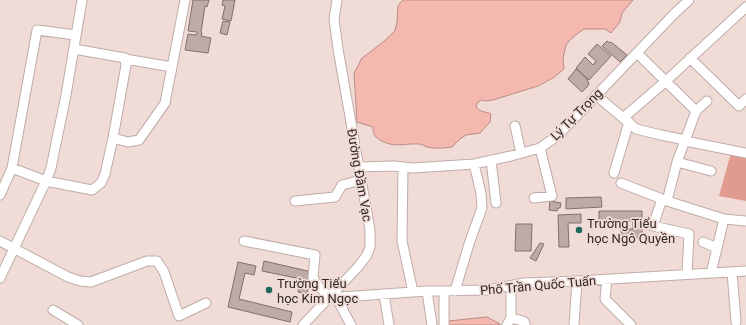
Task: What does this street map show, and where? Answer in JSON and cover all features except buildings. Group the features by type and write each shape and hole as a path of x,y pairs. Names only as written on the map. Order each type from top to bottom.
{"street":[{"path":"0,278 46,181 50,168 66,95 82,0"},
{"path":"113,138 128,142 139,140 165,103 184,0"},
{"name":"Đường Đầm Vạc","path":"302,325 333,297 363,261 370,248 370,230 338,49 334,19 336,0"},
{"name":"Lý Tự Trọng","path":"359,167 394,166 413,168 474,164 540,148 553,139 689,0"},
{"path":"614,173 626,120 690,58 746,7 740,0"},
{"path":"0,195 12,168 37,30 76,35"},
{"path":"74,49 172,67"},
{"path":"637,53 696,111"},
{"path":"690,58 739,106 746,99"},
{"path":"12,168 46,181 92,190 101,183 113,138 126,65 125,59"},
{"path":"596,95 636,129 661,136 746,153"},
{"path":"687,274 689,234 653,226 696,111 707,101"},
{"path":"515,126 521,153"},
{"path":"534,198 552,196 540,148"},
{"path":"491,160 496,203"},
{"path":"677,162 711,170"},
{"path":"454,291 482,208 481,193 474,164"},
{"path":"403,167 402,242 413,292"},
{"path":"295,201 336,197 342,185 361,180"},
{"path":"621,183 664,200 724,219 746,221"},
{"path":"711,273 724,219"},
{"path":"0,241 68,277 80,281 92,282 147,261 157,260 164,272 179,316 206,303"},
{"path":"244,241 315,255 313,278 319,287 333,297 351,325"},
{"path":"702,242 717,248"},
{"name":"Phố Trần Quốc Tuấn","path":"333,297 427,291 487,290 524,283 577,282 746,271"},
{"path":"732,272 736,322"},
{"path":"607,280 605,299 631,325"},
{"path":"574,325 577,282"},
{"path":"511,286 509,322 523,321 525,325"},
{"path":"427,291 432,325"},
{"path":"444,291 444,325"},
{"path":"384,294 389,325"},
{"path":"53,310 78,325"}],"shaded area":[{"path":"403,0 633,0 622,13 620,22 611,33 605,29 584,29 570,40 566,45 563,58 564,69 553,78 538,86 493,100 482,100 478,102 476,106 479,110 491,114 490,122 480,133 466,135 452,147 436,148 427,147 420,144 396,145 387,143 376,137 373,127 357,122 354,73 361,59 395,31 398,6"},
{"path":"731,153 746,156 746,201 719,196"},
{"path":"487,317 500,325 448,325 448,321"}],"place":[{"name":"Trường Tiểu học Ngô Quyền","path":"579,230"},
{"name":"Trường Tiểu học Kim Ngọc","path":"269,290"}]}
